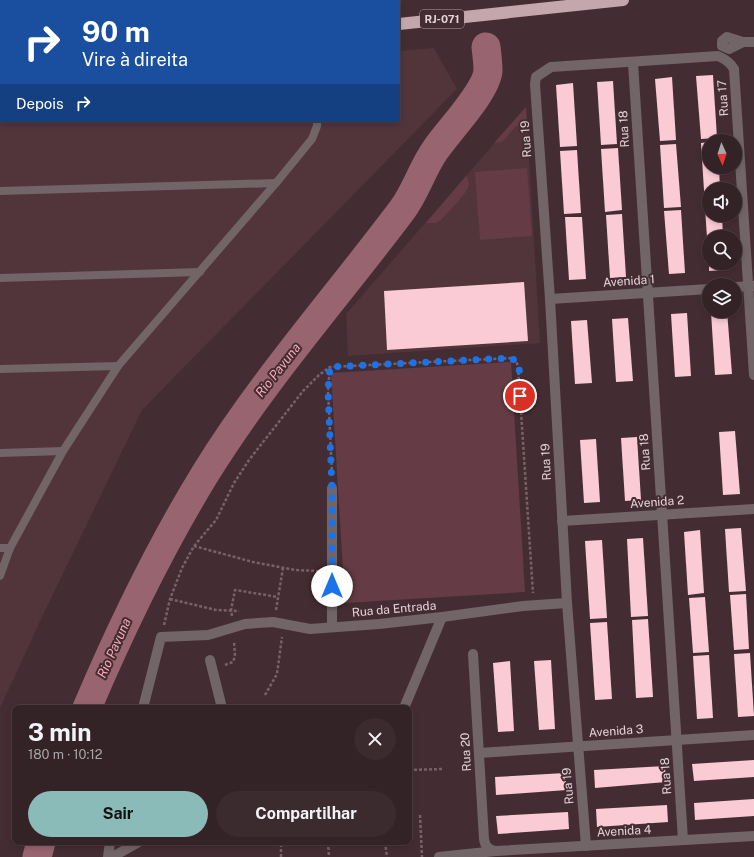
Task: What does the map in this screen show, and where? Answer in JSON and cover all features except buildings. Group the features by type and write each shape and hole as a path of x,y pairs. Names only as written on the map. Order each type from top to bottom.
{"highway":[{"name":"RJ-071","path":"400,24 623,0"}],"street":[{"path":"743,42 754,42"},
{"name":"Rua 17","path":"633,63 718,56 728,61 734,69 751,286 754,375"},
{"name":"Rua 19","path":"586,846 567,603 536,77 551,67 633,63"},
{"name":"Rua 18","path":"633,63 683,840"},
{"name":"Avenida 1","path":"550,299 702,289"},
{"path":"332,488 332,627"},
{"name":"Avenida 2","path":"562,521 754,509"},
{"name":"Rua da Entrada","path":"162,637 208,635 245,624 278,623 310,629 442,617 506,608 567,603"},
{"path":"405,705 442,617"},
{"path":"144,705 162,637"},
{"name":"Rua 20","path":"473,654 484,839 491,849"},
{"path":"210,660 221,705"},
{"name":"Avenida 3","path":"479,753 754,735"},
{"name":"Avenida 4","path":"439,857 491,849 586,846 754,836"},
{"path":"108,857 110,845"},
{"path":"112,857 134,845"}],"lane":[{"path":"0,576 10,548 63,451 118,366 200,272 312,139 317,122"},
{"path":"0,191 276,183"},
{"path":"0,278 200,272"},
{"path":"0,369 118,366"},
{"path":"0,453 63,451"},
{"path":"0,548 10,548"}],"path":[{"path":"162,637 170,599 182,568 194,546 216,520 234,483 258,448 304,391 319,375 330,367 511,358 516,361 518,366 534,605"},
{"path":"330,367 328,390 332,488"},
{"path":"194,546 253,562 283,568 332,572"},
{"path":"265,695 276,674 278,623 276,613 283,568"},
{"path":"170,599 216,610 246,611"},
{"path":"412,770 443,769"},
{"path":"420,815 422,857"},
{"path":"281,845 281,857"},
{"path":"328,845 329,857"},
{"path":"385,845 387,857"}],"shaded area":[{"path":"434,48 457,89 142,410 0,708 0,122 400,122 400,51"},
{"path":"526,107 540,343 348,356 346,314"},
{"path":"526,107 527,126 516,126 502,142 494,143"},
{"path":"527,168 532,236 480,240 475,172"},
{"path":"466,176 469,186 460,199 441,220 436,223 426,223"},
{"path":"511,362 525,592 345,603 331,373"}],"waterway":[{"name":"Rio Pavuna","path":"88,705 113,648 156,560 188,502 227,439 275,372 407,203 431,156 474,100 486,80 488,71 486,47"},
{"name":"Rio Pavuna","path":"37,857 40,845"}],"route":[{"path":"332,586 332,488 328,390 330,367 511,358 516,361 518,366 520,396"}]}
